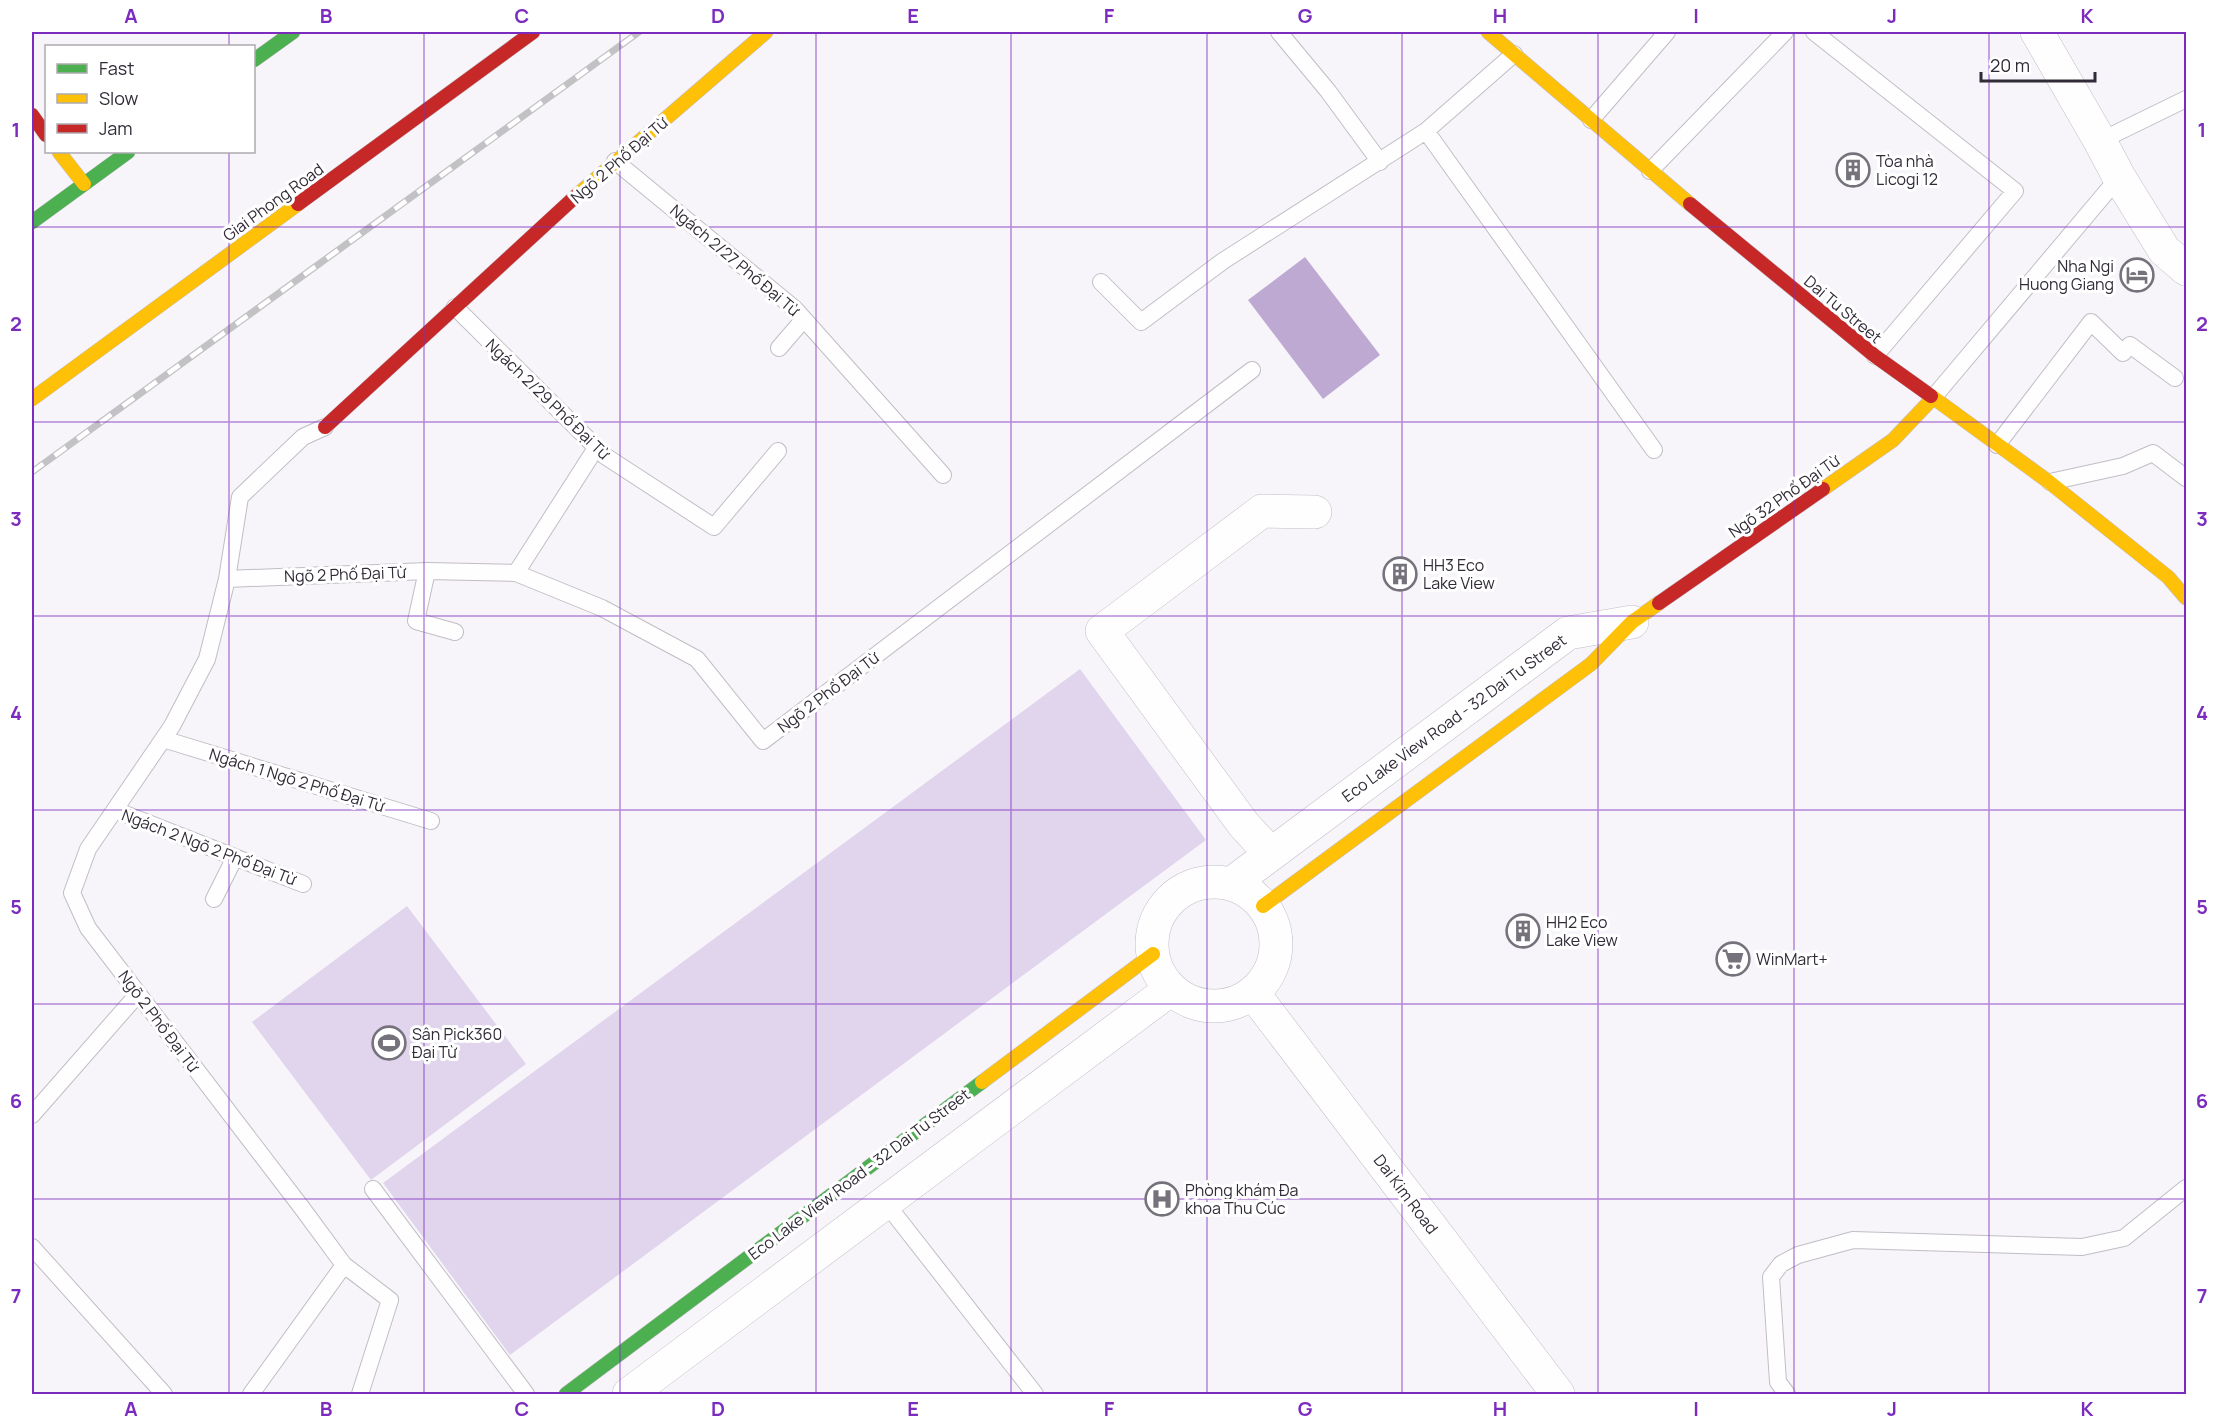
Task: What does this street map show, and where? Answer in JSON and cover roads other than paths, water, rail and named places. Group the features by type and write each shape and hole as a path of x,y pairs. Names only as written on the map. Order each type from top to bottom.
{"street":[{"path":"255,59 293,32"},
{"name":"Giai Phong Road","path":"32,399 531,32"},
{"name":"Ngõ 2 Phố Đại Từ","path":"325,427 615,161 766,32"},
{"name":"Dai Tu Street","path":"1488,32 1650,171 1875,356 2049,482 2168,577 2187,598"},
{"path":"2037,32 2119,177 2164,250 2187,269"},
{"path":"32,115 45,134"},
{"path":"60,153 84,184"},
{"path":"32,222 127,153"},
{"name":"Ngõ 32 Phố Đại Từ","path":"1639,616 1893,440 1932,399"},
{"path":"1270,853 1244,825 1102,632 1262,511 1315,512"},
{"path":"1263,906 1592,664 1639,616"},
{"name":"Eco Lake View Road - 32 Dai Tu Street","path":"1231,884 1568,633 1639,616"},
{"path":"1210,882 1231,884 1249,893 1263,906 1272,923 1276,942 1274,961 1266,978 1253,993 1238,1002 1221,1006 1203,1006 1186,1000 1171,989 1156,967 1153,954 1153,933 1160,914 1172,897 1190,886 1210,882"},
{"name":"Eco Lake View Road - 32 Dai Tu Street","path":"566,1395 1153,954"},
{"path":"628,1395 1171,989"},
{"name":"Dai Kim Road","path":"1253,993 1558,1395"}],"lane":[{"path":"1279,32 1328,91 1380,162"},
{"path":"1591,120 1667,32"},
{"path":"1650,171 1785,32"},
{"path":"1814,32 2015,191 1875,356"},
{"path":"1101,282 1141,322 1223,261 1426,131 1514,54"},
{"path":"2100,141 2187,99"},
{"path":"1426,131 1654,450"},
{"name":"Ngách 2/27 Phố Đại Từ","path":"615,161 770,287 804,319 943,475"},
{"path":"1932,399 2119,177"},
{"name":"Ngách 2/29 Phố Đại Từ","path":"455,307 605,456 714,527 778,451"},
{"path":"779,348 804,319"},
{"path":"1997,445 2091,322 2122,353 2130,345 2175,378"},
{"name":"Ngõ 2 Phố Đại Từ","path":"227,579 427,571 516,573 602,608 698,659 763,741 1252,370"},
{"name":"Ngõ 2 Phố Đại Từ","path":"325,427 303,437 240,497 227,579 207,659 163,739 88,849 72,893 88,928 344,1265 390,1300 360,1395"},
{"path":"516,573 596,448"},
{"path":"2049,482 2123,466 2153,453 2187,478"},
{"path":"427,571 416,621 455,632"},
{"name":"Ngách 1 Ngõ 2 Phố Đại Từ","path":"163,739 431,821"},
{"name":"Ngách 2 Ngõ 2 Phố Đại Từ","path":"115,810 303,884"},
{"path":"214,899 235,857"},
{"path":"32,1115 138,994"},
{"path":"1787,1395 1778,1383 1771,1277 1781,1264 1798,1255 1853,1240 2082,1247 2124,1238 2187,1188"},
{"path":"373,1189 526,1395"},
{"path":"885,1202 1035,1395"},
{"path":"32,1247 164,1395"},
{"path":"251,1395 344,1265"}],"railway":[{"path":"32,472 639,32"}],"place":[{"name":"Tòa nhà Licogi 12","path":"1853,170"},
{"name":"Nha Ngi Huong Giang","path":"2137,275"},
{"name":"HH3 Eco Lake View","path":"1400,574"},
{"name":"HH2 Eco Lake View","path":"1523,931"},
{"name":"WinMart+","path":"1733,959"},
{"name":"Sân Pick360 Đại Từ","path":"389,1043"},
{"name":"Phòng khám Đa khoa Thu Cúc","path":"1162,1199"}]}
